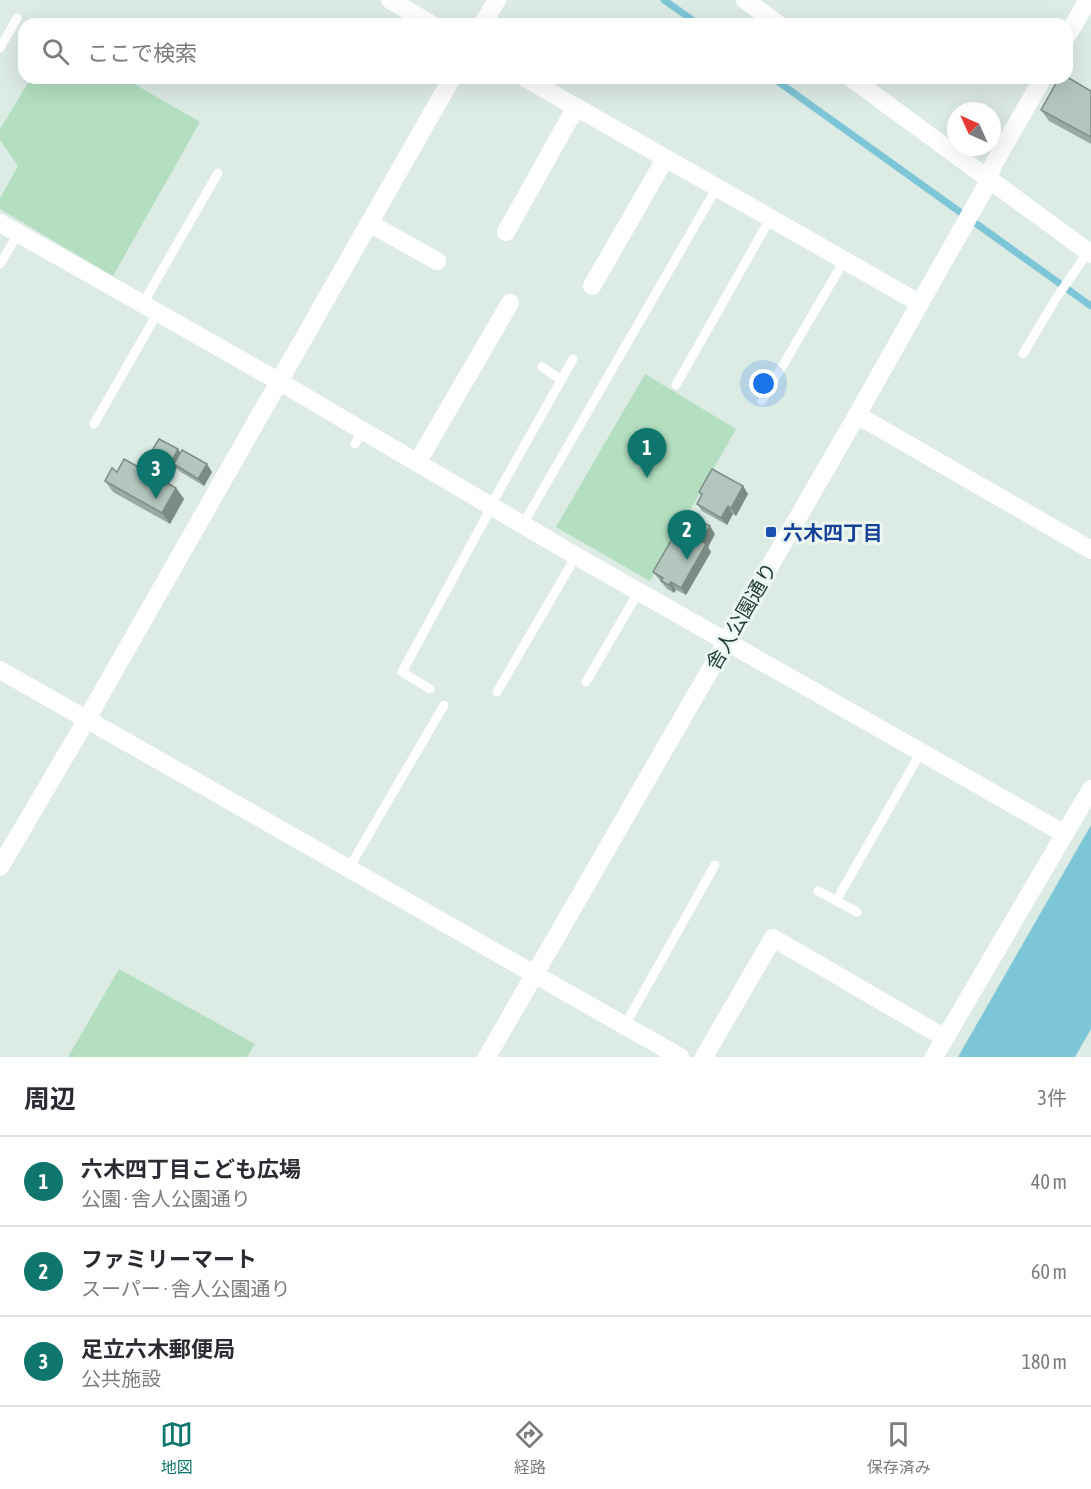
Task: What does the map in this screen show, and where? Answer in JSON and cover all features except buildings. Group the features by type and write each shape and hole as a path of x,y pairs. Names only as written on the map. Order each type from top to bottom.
{"street":[{"path":"390,0 421,18"},
{"path":"486,18 497,0"},
{"path":"745,0 770,18"},
{"path":"1073,26 1088,0"},
{"path":"0,867 87,719 449,84"},
{"path":"535,84 716,189 920,303"},
{"path":"859,84 1089,253"},
{"name":"舎人公園通り","path":"487,1057 857,415 985,188 993,165 1040,84"},
{"path":"506,232 576,108"},
{"path":"592,286 665,159"},
{"path":"0,223 279,382 359,437 417,463 492,505 576,556 1065,834"},
{"path":"369,223 437,261"},
{"path":"417,463 510,303"},
{"path":"857,415 1091,550"},
{"path":"0,670 680,1057"},
{"path":"934,1057 1091,789"},
{"path":"704,1057 773,938 945,1038"}],"lane":[{"path":"0,48 17,18"},
{"path":"94,424 218,173"},
{"path":"523,524 716,189"},
{"path":"676,386 770,219"},
{"path":"0,264 18,234"},
{"path":"1023,354 1055,300 1089,253"},
{"path":"762,401 844,261"},
{"path":"430,688 402,672 573,359"},
{"path":"542,366 561,380"},
{"path":"497,692 576,556"},
{"path":"586,682 639,591"},
{"path":"350,868 444,705"},
{"path":"836,901 921,752"},
{"path":"625,1025 716,865"},
{"path":"818,891 857,912"}],"green space":[{"path":"27,84 134,84 200,122 113,276 0,209 0,198 18,166 0,140 0,129"},
{"path":"645,374 736,429 650,581 556,527"},
{"path":"119,969 255,1044 247,1057 68,1057"}],"water":[{"path":"1091,825 1091,1029 1075,1057 958,1057"}],"waterway":[{"path":"664,0 690,18"},
{"path":"781,84 1091,306"}],"place":[{"name":"六木四丁目こども広場","path":"647,478"},
{"name":"足立六木郵便局","path":"156,499"},
{"name":"六木四丁目","path":"771,532"},
{"name":"ファミリーマート","path":"687,560"}]}
